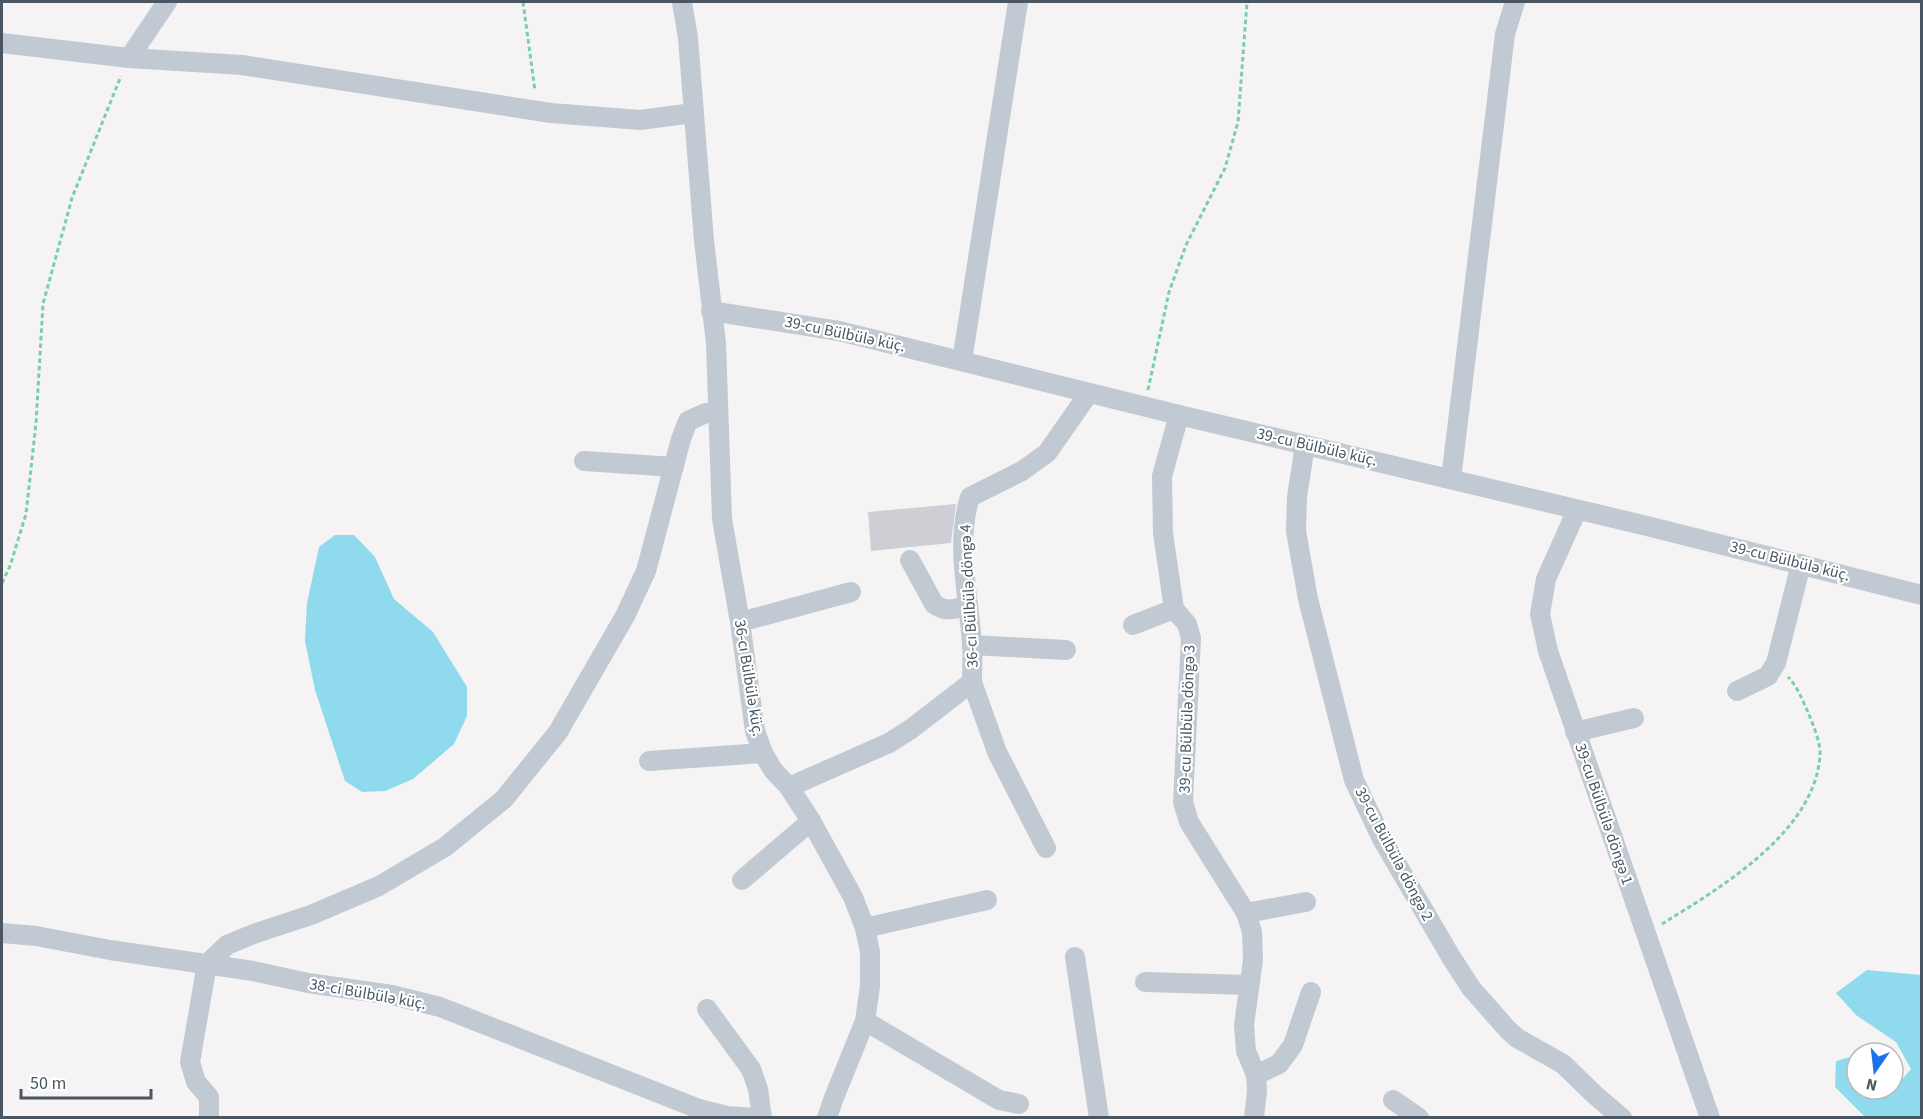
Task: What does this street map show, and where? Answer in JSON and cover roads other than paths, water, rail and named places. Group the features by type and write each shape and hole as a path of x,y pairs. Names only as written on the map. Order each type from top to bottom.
{"street":[{"path":"129,58 167,2"},
{"name":"36-cı Bülbülə küç.","path":"682,2 690,58 711,311 716,343 722,519 740,621 755,731 763,753 773,770 789,787 812,821 853,897 865,928 870,952 870,986 865,1020 832,1100 827,1118"},
{"path":"962,361 1018,2"},
{"path":"1451,479 1505,34 1515,2"},
{"path":"2,43 129,58 242,66 537,111 640,120 693,113"},
{"name":"39-cu Bülbülə küç.","path":"711,311 839,331 1922,595"},
{"name":"36-cı Bülbülə döngə 4","path":"789,787 888,743 911,729 972,682 972,645 963,540 965,512 970,497 1023,471 1047,453 1089,393"},
{"path":"209,1118 208,1097 196,1082 190,1062 207,964 227,945 311,915 379,885 445,847 504,799 558,732 625,616 646,571 688,422 706,413 717,411"},
{"name":"39-cu Bülbülə döngə 3","path":"1179,415 1162,476 1163,533 1174,609 1187,624 1191,638 1183,802 1189,822 1246,913 1252,932 1253,960 1244,1025 1246,1051 1256,1075 1254,1118"},
{"name":"39-cu Bülbülə döngə 2","path":"1305,445 1297,497 1296,531 1308,599 1351,769 1382,839 1451,957 1472,988 1508,1030 1517,1038 1563,1064 1622,1118"},
{"path":"584,461 674,467"},
{"name":"39-cu Bülbülə döngə 1","path":"1577,510 1546,579 1540,614 1548,651 1710,1118"},
{"path":"910,560 934,604 940,609 950,610 968,605"},
{"path":"1737,690 1768,676 1776,663 1801,564"},
{"path":"740,621 851,592"},
{"path":"1133,625 1174,609"},
{"path":"972,645 1066,650"},
{"path":"972,682 997,752 1046,848"},
{"path":"1575,732 1634,718"},
{"path":"649,761 763,753"},
{"path":"742,880 812,821"},
{"path":"865,928 987,900"},
{"path":"1246,913 1306,902"},
{"name":"38-ci Bülbülə küç.","path":"2,933 36,936 110,950 253,971 308,983 392,995 440,1007 679,1102 727,1116 754,1118"},
{"path":"1075,957 1099,1118"},
{"path":"1145,982 1249,985"},
{"path":"1256,1075 1279,1064 1293,1045 1311,992"},
{"path":"706,1008 751,1069 758,1089 762,1118"},
{"path":"865,1020 999,1100 1019,1104"},
{"path":"1393,1100 1419,1118"}],"water":[{"path":"335,535 354,535 375,557 394,599 433,632 467,687 467,716 454,744 413,779 385,791 362,792 345,781 315,690 305,641 307,603 319,547"},
{"path":"1867,970 1921,975 1921,1117 1865,1117 1849,1101 1905,1101 1905,1076 1911,1069 1905,1058 1905,1041 1895,1041 1856,1015 1836,993"},
{"path":"1845,1058 1845,1097 1835,1087 1836,1061"}]}
